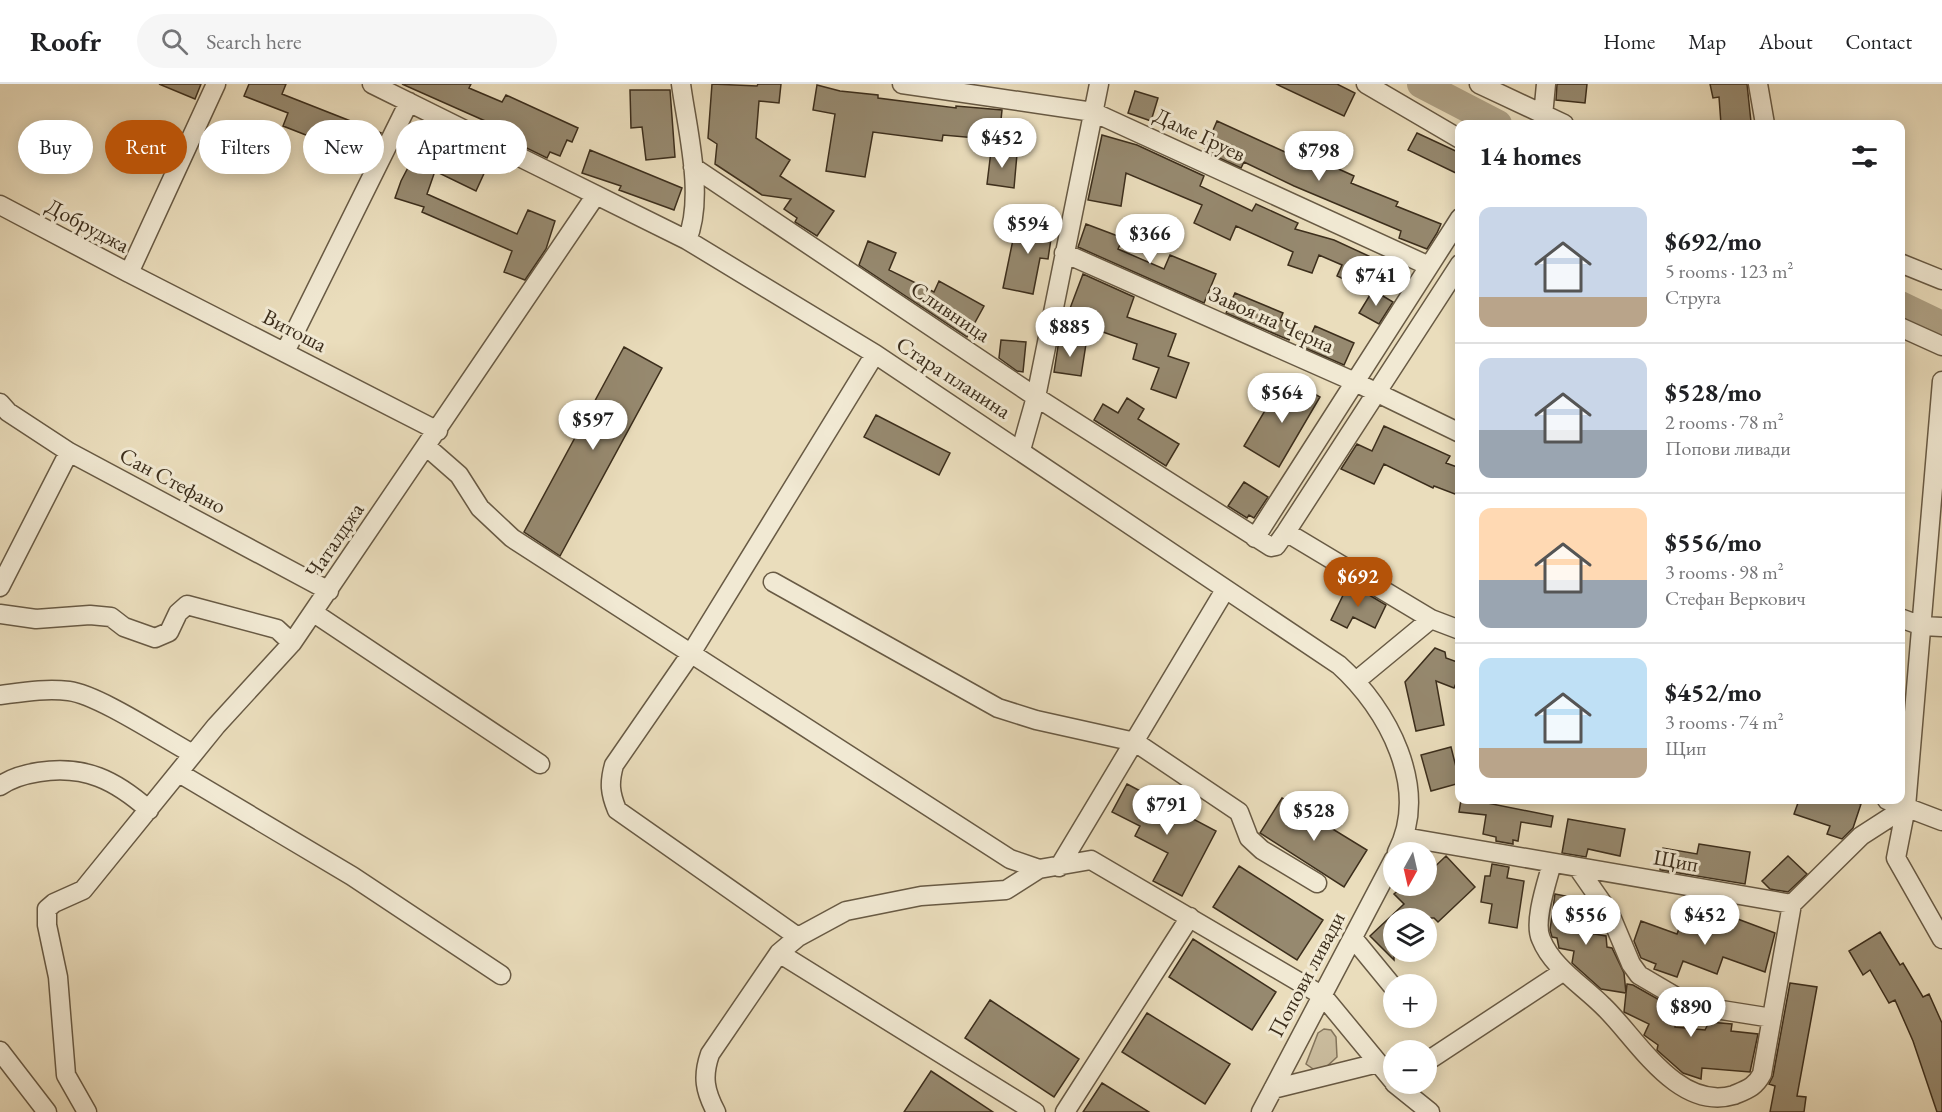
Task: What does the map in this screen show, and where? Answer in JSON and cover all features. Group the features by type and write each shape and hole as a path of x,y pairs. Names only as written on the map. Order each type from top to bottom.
{"street":[{"name":"Добруджа","path":"0,205 129,273 216,84"},
{"name":"Стара планина","path":"372,84 687,240 875,354 1339,665 1356,681 1377,709 1395,745 1408,780 1410,815 1402,842"},
{"path":"681,84 693,167 694,224 687,240"},
{"name":"Даме Груев","path":"903,84 1093,112 1429,266"},
{"path":"1021,450 1036,397 1099,84"},
{"path":"1366,84 1455,136"},
{"path":"1479,84 1554,120"},
{"path":"1543,116 1546,84"},
{"path":"1758,84 1764,120"},
{"path":"285,352 409,102"},
{"name":"Сливница","path":"693,167 1036,397 1255,538 1271,547 1281,539 1431,619 1455,628"},
{"name":"Чаталджа","path":"87,1112 66,1075 58,976 47,924 47,909 54,903 83,890 193,754 292,643 596,195"},
{"path":"1255,538 1455,226"},
{"name":"Завоя на Черна","path":"1064,253 1355,382 1455,431"},
{"path":"1905,264 1942,280"},
{"path":"1281,539 1455,272"},
{"name":"Витоша","path":"129,273 438,431"},
{"path":"1905,329 1942,346"},
{"path":"798,937 617,810 611,796 609,781 614,765 690,655 875,354"},
{"path":"1942,381 1906,807 1896,858 1942,939"},
{"name":"Сан Стефано","path":"0,403 8,412 69,452 328,591"},
{"path":"427,447 459,475 480,508 512,538 690,655 1010,860 1039,869 1090,860 1323,996 1383,1069"},
{"path":"0,587 69,452"},
{"path":"773,582 998,708 1036,720 1135,742 1239,812 1249,838 1262,850 1317,883"},
{"path":"1059,867 1225,590"},
{"path":"0,614 36,619 90,615 111,617 124,627 155,638 169,632 178,613 187,605 277,629 292,643"},
{"path":"314,613 540,764"},
{"path":"1356,681 1431,619"},
{"path":"1905,620 1922,626 1942,627"},
{"path":"0,695 39,690 80,694 193,754"},
{"path":"0,786 31,773 75,769 97,775 132,795 149,810"},
{"path":"179,773 352,876 501,975"},
{"path":"1898,804 1942,821"},
{"path":"1552,863 1538,919 1540,939 1564,971 1605,1007 1636,1047 1664,1076 1696,1096 1727,1098 1755,1087 1762,1074 1792,904 1861,836 1906,807"},
{"name":"Щип","path":"1437,849 1552,863 1792,904"},
{"path":"1578,868 1610,914 1631,964 1640,975 1690,1005 1772,1018"},
{"path":"716,1112 705,1091 704,1070 710,1054 779,953 798,937 846,911 921,896 1006,890 1039,869"},
{"name":"Попови ливади","path":"1262,1112 1383,880"},
{"path":"1065,1112 1190,917"},
{"path":"1353,938 1383,975"},
{"path":"779,953 1035,1112"},
{"path":"1437,1055 1564,971"},
{"path":"0,1051 47,1112"},
{"path":"1273,1089 1378,1063"},
{"path":"1406,1094 1424,1110"}],"shaded area":[{"path":"1324,1029 1331,1030 1336,1037 1337,1057 1325,1068 1316,1071 1306,1064 1318,1033"}],"building":[{"path":"159,84 201,84 195,99"},
{"path":"249,84 286,84 282,94 348,120 303,120 303,134 291,129 291,120 285,120 288,113 244,96"},
{"path":"402,84 471,84 469,88 502,102 506,95 578,128 572,142 567,140 560,156 550,152 547,158 527,148 527,120 483,120"},
{"path":"712,84 757,86 758,84 781,84 779,103 759,101 756,138 790,160 780,176 834,211 817,236 795,222 797,218 784,209 791,199 762,195 715,164 717,144 708,138"},
{"path":"1276,84 1337,84 1355,93 1344,116"},
{"path":"1557,84 1587,84 1585,103 1556,100"},
{"path":"1710,84 1747,84 1751,120 1721,120 1719,97 1713,98"},
{"path":"817,85 840,91 878,95 878,98 956,108 956,106 1002,110 999,140 943,135 942,141 873,132 865,177 826,171 835,114 813,110"},
{"path":"630,90 670,90 675,157 646,160 642,127 631,128"},
{"path":"1135,91 1158,98 1151,121 1128,113"},
{"path":"1217,121 1285,152 1288,146 1354,176 1351,183 1398,202 1396,206 1441,224 1437,233 1427,249 1399,238 1401,231 1294,186 1244,162 1241,168 1204,151"},
{"path":"1417,133 1455,151 1455,173 1408,150"},
{"path":"1102,135 1137,145 1204,176 1200,186 1252,211 1256,204 1298,223 1295,229 1334,240 1373,258 1360,287 1337,276 1342,265 1319,255 1312,273 1288,265 1293,252 1236,226 1230,240 1194,223 1202,205 1126,173 1121,206 1088,200"},
{"path":"590,150 682,188 674,210 619,190 621,186 582,173"},
{"path":"991,151 1017,154 1014,188 987,184"},
{"path":"405,174 434,174 427,194 517,234 528,210 555,221 546,249 525,280 504,272 512,251 422,212 424,207 395,198"},
{"path":"441,174 484,174 476,191"},
{"path":"1030,216 1054,219 1048,259 1040,258 1033,294 1003,288 1015,230 1028,232"},
{"path":"1086,224 1123,238 1118,249 1164,269 1170,255 1216,274 1204,303 1078,247"},
{"path":"868,241 896,253 889,270 934,292 939,281 984,306 967,337 859,265"},
{"path":"1083,274 1134,297 1127,317 1176,334 1168,356 1189,363 1176,398 1151,389 1159,368 1133,359 1137,344 1066,319"},
{"path":"1373,290 1393,302 1379,324 1359,313"},
{"path":"1235,293 1283,313 1280,320 1294,325 1289,340 1226,313"},
{"path":"1315,326 1354,343 1344,365 1305,348"},
{"path":"1001,340 1026,342 1023,372 1017,371 999,358"},
{"path":"1059,340 1086,344 1081,376 1054,372"},
{"path":"624,347 662,368 560,556 524,532"},
{"path":"1292,381 1320,397 1279,467 1244,446 1270,402 1277,406"},
{"path":"1127,398 1144,409 1138,419 1179,444 1166,466 1094,420 1103,404 1118,413"},
{"path":"876,415 950,453 939,475 864,437"},
{"path":"1384,426 1450,456 1446,463 1455,466 1455,494 1434,486 1433,488 1384,464 1374,484 1341,469 1357,444 1372,451"},
{"path":"1244,482 1268,497 1254,518 1249,515 1247,518 1228,506"},
{"path":"1349,583 1386,605 1375,628 1353,617 1347,628 1331,620"},
{"path":"1435,648 1445,652 1446,658 1455,661 1454,688 1436,681 1444,725 1416,731 1405,682"},
{"path":"1451,747 1455,763 1455,784 1431,791 1421,755"},
{"path":"1127,784 1216,831 1182,896 1153,881 1168,853 1135,836 1140,826 1112,812"},
{"path":"1282,798 1367,850 1344,887 1260,833"},
{"path":"1460,804 1492,804 1553,816 1551,827 1521,822 1518,841 1513,840 1513,844 1496,841 1496,837 1483,834 1486,815 1459,812"},
{"path":"1798,804 1861,804 1853,828 1842,839 1827,834 1830,826 1794,814"},
{"path":"1568,819 1625,829 1620,856 1588,849 1586,857 1562,853"},
{"path":"1699,844 1750,852 1745,884 1660,870 1663,848 1697,854"},
{"path":"1446,856 1475,887 1438,922 1437,908 1400,908 1404,904 1396,896 1437,896 1437,865"},
{"path":"1788,856 1807,874 1788,892 1770,889 1762,881"},
{"path":"1492,864 1509,867 1507,878 1524,881 1517,928 1489,923 1492,904 1481,902 1485,876 1490,876"},
{"path":"1239,866 1323,920 1297,960 1213,907"},
{"path":"1555,894 1576,898 1574,914 1592,912 1588,933 1606,936 1607,947 1612,948 1624,973 1626,993 1601,989 1572,963 1574,951 1559,948 1557,938 1552,937 1550,930"},
{"path":"1727,915 1775,933 1765,972 1723,957 1717,974 1683,961 1677,977 1654,969 1656,964 1641,958 1634,941 1641,921 1677,934 1683,918 1721,932"},
{"path":"1383,924 1383,949 1370,936"},
{"path":"1880,932 1900,965 1903,963 1923,997 1929,994 1942,1023 1942,1112 1937,1112 1913,1041 1895,1000 1889,1003 1870,970 1863,975 1849,951"},
{"path":"1193,939 1276,992 1252,1030 1169,977"},
{"path":"1790,983 1817,987 1797,1096 1806,1097 1804,1112 1770,1112 1775,1086 1769,1084 1773,1076"},
{"path":"1627,984 1633,985 1677,1010 1675,1027 1705,1030 1709,1022 1732,1024 1731,1031 1758,1034 1750,1072 1702,1068 1701,1079 1683,1073 1657,1050 1658,1045 1644,1035 1649,1024 1624,1012"},
{"path":"990,1000 1079,1059 1054,1097 965,1038"},
{"path":"1147,1013 1230,1064 1205,1104 1122,1052"},
{"path":"931,1071 993,1112 904,1112"},
{"path":"1102,1083 1149,1112 1083,1112"}],"waterway":[{"path":"1421,84 1490,120"},
{"path":"1905,307 1942,325"}]}
